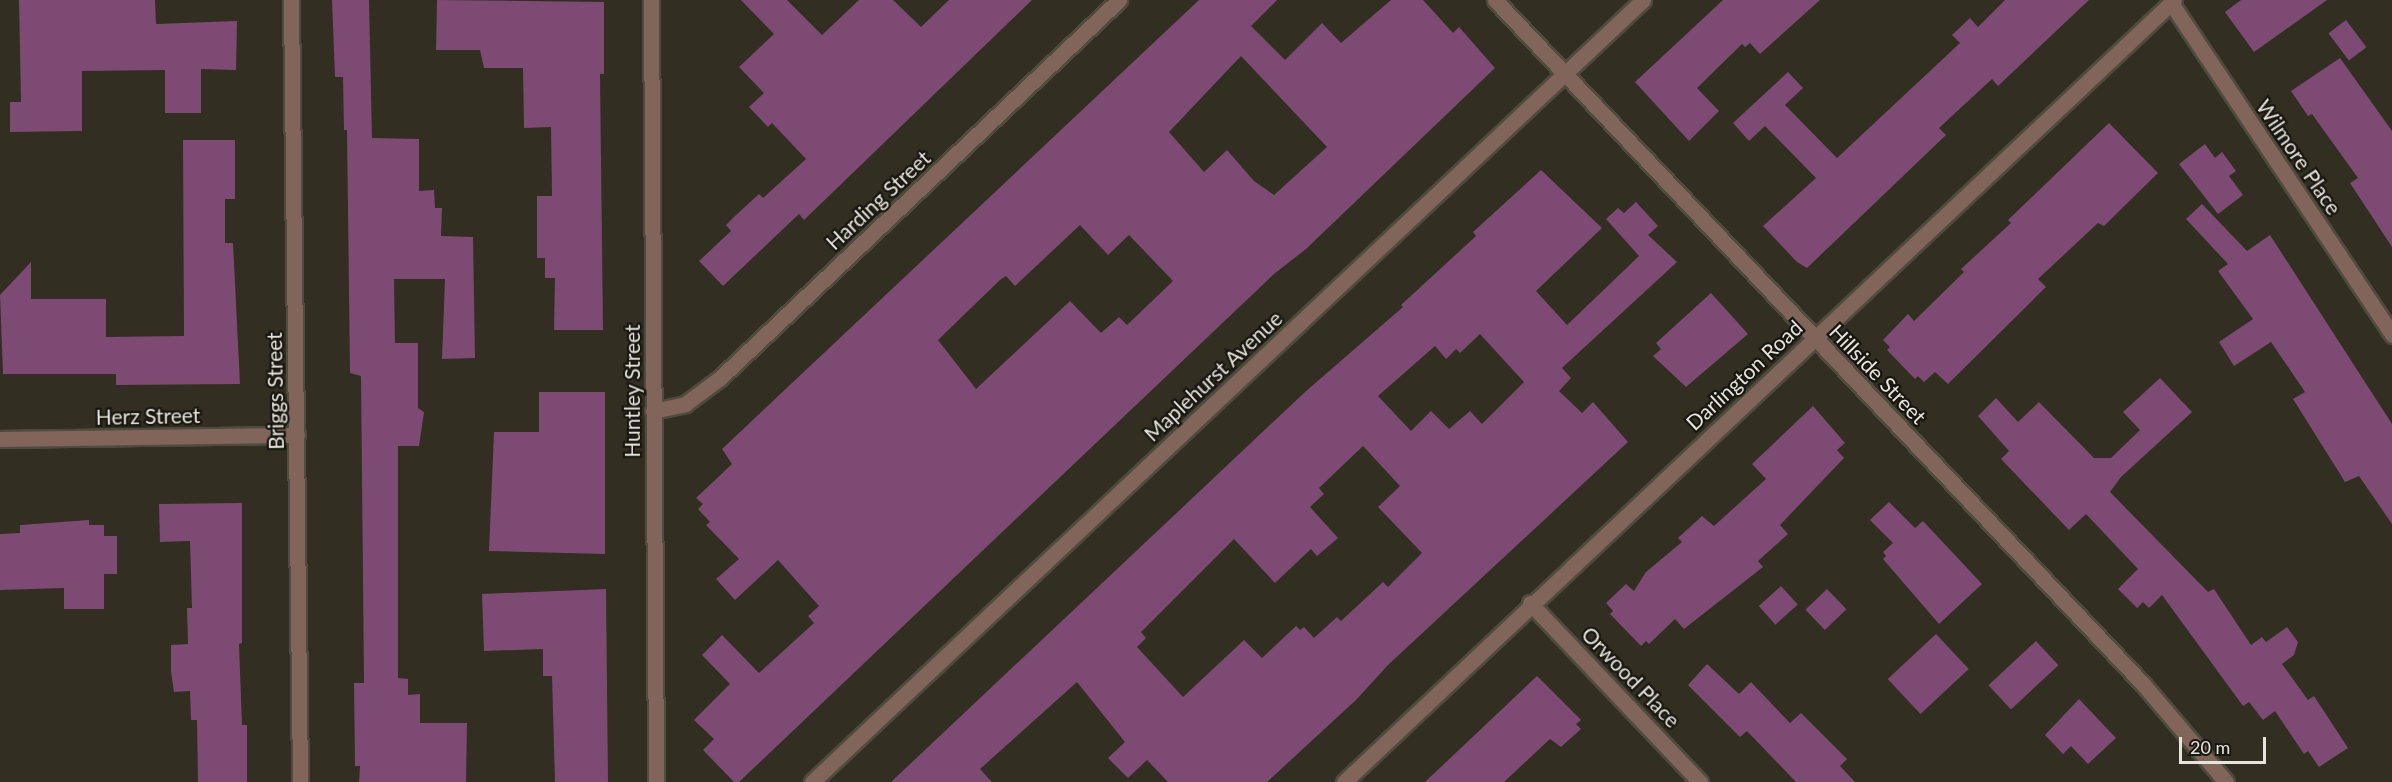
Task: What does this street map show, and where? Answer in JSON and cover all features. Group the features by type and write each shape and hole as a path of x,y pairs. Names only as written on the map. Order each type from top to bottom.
{"street":[{"name":"Briggs Street","path":"291,0 300,782"},
{"name":"Huntley Street","path":"651,0 656,782"},
{"name":"Harding Street","path":"653,411 685,404 720,378 1119,0"},
{"name":"Hillside Street","path":"1495,0 2143,684 2226,782"},
{"name":"Maplehurst Avenue","path":"812,782 1643,0"},
{"name":"Wilmore Place","path":"2172,2 2392,334"},
{"name":"Darlington Road","path":"1344,782 1530,603 2172,2"},
{"name":"Herz Street","path":"0,439 297,435"},
{"name":"Orwood Place","path":"1530,603 1700,782"}],"building":[{"path":"19,0 155,0 156,24 237,21 236,70 201,69 201,113 165,113 165,70 82,71 82,131 10,132 10,102 21,102"},
{"path":"332,0 369,0 372,138 419,139 419,191 434,190 435,208 442,208 441,236 473,237 475,358 442,359 445,279 394,279 395,343 418,343 418,408 424,412 419,446 398,446 398,678 408,679 408,695 420,694 420,723 467,723 466,782 359,782 360,766 355,766 354,683 364,683 361,376 350,373 347,130 344,130 343,77 335,77"},
{"path":"437,0 604,2 604,74 600,74 603,330 554,330 555,278 545,278 545,258 537,258 537,196 552,196 551,127 524,128 523,68 484,68 480,50 436,50"},
{"path":"741,0 787,0 822,35 859,0 893,0 921,27 949,0 1032,0 804,220 799,214 723,286 699,261 731,231 726,225 735,216 759,194 763,198 806,159 772,123 768,127 749,107 764,93 739,67 774,34"},
{"path":"1199,0 1277,0 1251,26 1285,60 1322,23 1341,43 1391,0 1423,0 1453,33 1459,27 1495,68 1306,249 1274,274 739,782 734,782 703,750 714,739 694,720 730,684 702,655 722,635 759,673 814,623 808,616 819,606 778,560 735,600 716,579 739,559 706,525 710,522 698,509 703,504 696,498 732,464 722,449","holes":["1241,56 1327,147 1274,195 1254,181 1227,150 1204,172 1169,132","1080,225 1108,255 1129,235 1173,281 1127,325 1119,317 1101,333 1070,301 976,389 938,340 1000,280 1006,276 1015,286"]},
{"path":"1723,0 1820,0 1760,54 1750,43 1745,47 1742,44 1697,88 1719,111 1689,141 1635,82"},
{"path":"2005,0 2089,0 1998,86 1992,79 1939,128 1946,135 1807,268 1797,262 1763,226 1816,178 1765,126 1749,141 1733,123 1788,72 1803,88 1785,105 1837,158 1960,43 1952,35 1970,18 1978,27"},
{"path":"2241,0 2327,0 2254,52 2225,12"},
{"path":"2346,20 2366,47 2349,60 2328,33"},
{"path":"2340,58 2392,131 2392,247 2350,183 2358,178 2312,114 2308,116 2291,91"},
{"path":"2109,123 2158,173 2104,226 2098,223 2038,279 2046,287 1948,384 1935,372 1924,382 1918,376 1915,379 1887,350 1890,347 1883,340 1908,314 1914,321 1964,272 1961,269 2011,223 2008,220"},
{"path":"183,140 235,140 235,199 225,199 225,243 233,243 240,384 116,385 116,374 3,374 0,295 31,262 31,299 106,299 106,337 184,336"},
{"path":"2205,144 2215,158 2222,152 2236,171 2229,176 2243,195 2218,214 2179,164"},
{"path":"1541,170 1602,228 1536,291 1567,325 1639,256 1606,219 1618,208 1624,213 1636,202 1658,226 1648,235 1677,262 1562,368 1571,378 1559,391 1582,413 1593,402 1628,442 1388,665 1356,700 1267,782 1168,782 1147,760 1128,778 1108,758 1125,742 1077,682 980,769 992,782 891,782 1305,392 1403,307 1401,305 1476,236 1473,232","holes":["1480,334 1524,382 1482,424 1470,411 1449,429 1431,411 1411,431 1378,396 1435,346 1446,359 1456,349 1460,353","1363,446 1400,486 1378,507 1422,553 1388,587 1383,582 1341,621 1337,617 1314,638 1304,627 1300,630 1296,626 1262,658 1244,640 1183,697 1137,647 1146,638 1141,632 1234,539 1275,583 1311,549 1317,556 1338,538 1310,507 1324,494 1319,488"]},
{"path":"2202,204 2247,251 2270,235 2392,424 2392,524 2359,476 2345,482 2293,399 2305,392 2271,342 2234,366 2219,342 2253,319 2218,271 2228,264 2186,219"},
{"path":"1711,293 1748,334 1686,387 1653,356 1661,349 1656,343"},
{"path":"2160,378 2192,412 2121,477 2110,492 2208,592 2214,589 2251,645 2262,637 2266,642 2287,627 2298,642 2294,655 2282,664 2308,700 2314,696 2348,748 2319,767 2308,751 2304,754 2275,711 2263,720 2249,702 2243,706 2162,595 2149,608 2143,602 2137,608 2118,589 2138,569 2086,514 2069,530 2001,459 2009,451 1978,416 1996,398 2018,422 2039,402 2094,458 2111,458 2140,430 2123,412"},
{"path":"539,392 605,392 605,554 489,551 494,432 539,432"},
{"path":"1813,406 1845,443 1837,450 1844,458 1780,525 1788,534 1758,561 1763,567 1684,629 1675,619 1649,644 1646,641 1641,646 1610,614 1613,611 1606,603 1626,584 1634,591 1646,572 1682,542 1678,538 1702,516 1714,526 1766,479 1752,464"},
{"path":"1889,502 1915,528 1923,521 1982,584 1939,624 1883,559 1886,556 1883,552 1893,543 1870,520"},
{"path":"242,503 242,643 239,644 242,725 247,725 247,782 198,782 197,720 191,720 190,691 174,692 171,671 171,645 188,644 187,608 192,608 190,541 160,542 159,504"},
{"path":"89,520 89,525 104,525 104,536 117,536 117,574 104,574 104,609 64,609 64,588 0,590 0,534 20,533 20,525"},
{"path":"1781,586 1798,605 1775,625 1759,606"},
{"path":"606,589 608,782 555,782 552,676 543,676 543,649 484,651 482,594"},
{"path":"1827,589 1846,609 1825,630 1805,610"},
{"path":"1936,634 1969,669 1920,714 1888,679"},
{"path":"2036,641 2059,665 2011,709 1988,685"},
{"path":"1707,664 1739,694 1751,682 1790,723 1801,713 1847,759 1840,766 1855,782 1796,782 1747,731 1740,737 1688,685"},
{"path":"1537,676 1581,720 1576,724 1581,729 1561,747 1550,739 1504,782 1425,782"},
{"path":"2079,699 2116,738 2088,764 2071,746 2063,754 2045,735"}]}
